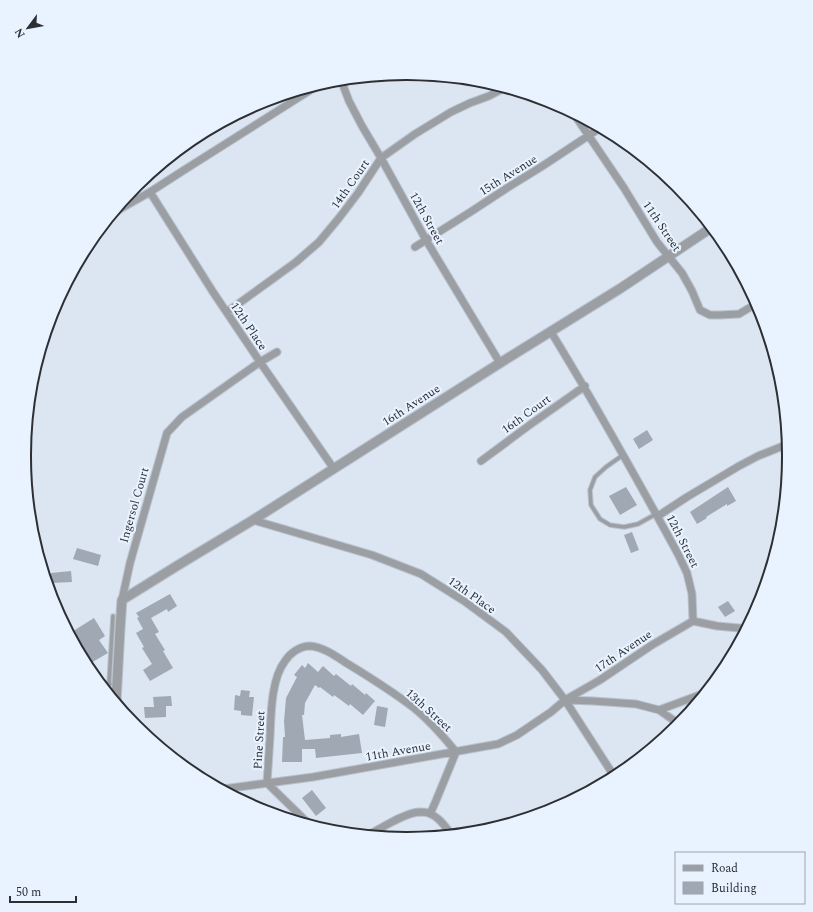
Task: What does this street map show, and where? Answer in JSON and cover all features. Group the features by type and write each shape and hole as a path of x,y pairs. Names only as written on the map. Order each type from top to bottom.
{"street":[{"name":"12th Street","path":"344,86 362,126 426,240 500,363"},
{"name":"14th Court","path":"227,312 296,262 319,242 358,193 381,158 415,134 451,112 497,92"},
{"path":"127,205 303,95"},
{"name":"11th Street","path":"580,123 624,188 657,242 682,273 700,310 710,315 720,315 739,314 748,308"},
{"name":"15th Avenue","path":"426,240 595,131"},
{"name":"12th Place","path":"150,192 205,280 334,468"},
{"name":"16th Avenue","path":"122,600 253,520 621,288 707,231"},
{"path":"415,247 426,240"},
{"name":"12th Street","path":"551,332 585,386 624,454 678,554 687,573 692,594 693,621"},
{"path":"260,362 277,352"},
{"name":"Ingersol Court","path":"114,692 113,684 122,600 130,563 167,432 182,417 260,362"},
{"name":"16th Court","path":"481,461 585,386"},
{"path":"657,515 739,466 758,456 782,447"},
{"name":"12th Place","path":"253,520 372,555 421,574 464,601 506,632 542,670 565,700 611,771"},
{"path":"693,621 717,626 740,628"},
{"name":"17th Avenue","path":"565,700 600,680 652,645 693,621"},
{"name":"13th Street","path":"300,648 309,646 328,652 373,679 415,709 444,737 456,752"},
{"name":"Pine Street","path":"300,648 284,661 276,679 271,710 267,783 303,817"},
{"path":"659,710 695,696"},
{"path":"565,700 636,704 659,710 674,720"},
{"name":"11th Avenue","path":"231,788 314,777 498,744 517,735 551,712 565,700"},
{"path":"430,814 456,752"},
{"path":"377,830 409,814 420,812 430,814 440,820 447,829"}],"lane":[{"name":"12th Street","path":"624,454 595,477 590,490 591,505 600,519 610,525 624,527 638,524 657,515"},
{"path":"108,684 113,684 113,616"}],"building":[{"path":"647,430 653,440 639,449 633,439"},
{"path":"626,487 637,505 620,515 609,496"},
{"path":"728,487 736,501 727,506 727,504 697,524 690,512"},
{"path":"632,532 639,550 631,553 624,535"},
{"path":"77,548 101,555 98,566 73,559"},
{"path":"71,571 72,582 53,583 51,573"},
{"path":"170,594 177,606 168,612 167,609 151,618 159,632 155,634 165,650 163,651 173,668 150,681 143,670 152,664 142,648 144,647 136,633 143,629 136,613"},
{"path":"728,601 735,611 725,617 718,607"},
{"path":"94,618 105,636 99,640 108,653 92,662 74,630"},
{"path":"308,663 318,672 323,666 334,676 336,674 351,686 352,684 365,695 366,693 375,701 363,715 350,704 349,706 334,695 333,697 315,685 305,703 304,715 302,715 305,740 330,738 330,735 341,734 341,737 359,734 362,753 316,758 315,749 302,749 302,762 282,762 283,737 285,737 284,721 286,698 297,677 294,675 302,665 305,668"},
{"path":"241,690 250,691 249,697 254,697 252,716 241,715 241,711 234,710 235,695 240,696"},
{"path":"171,696 172,706 166,706 166,717 145,718 144,707 154,707 153,697"},
{"path":"377,706 388,708 385,727 374,725"},
{"path":"312,790 326,808 316,816 302,798"}]}
